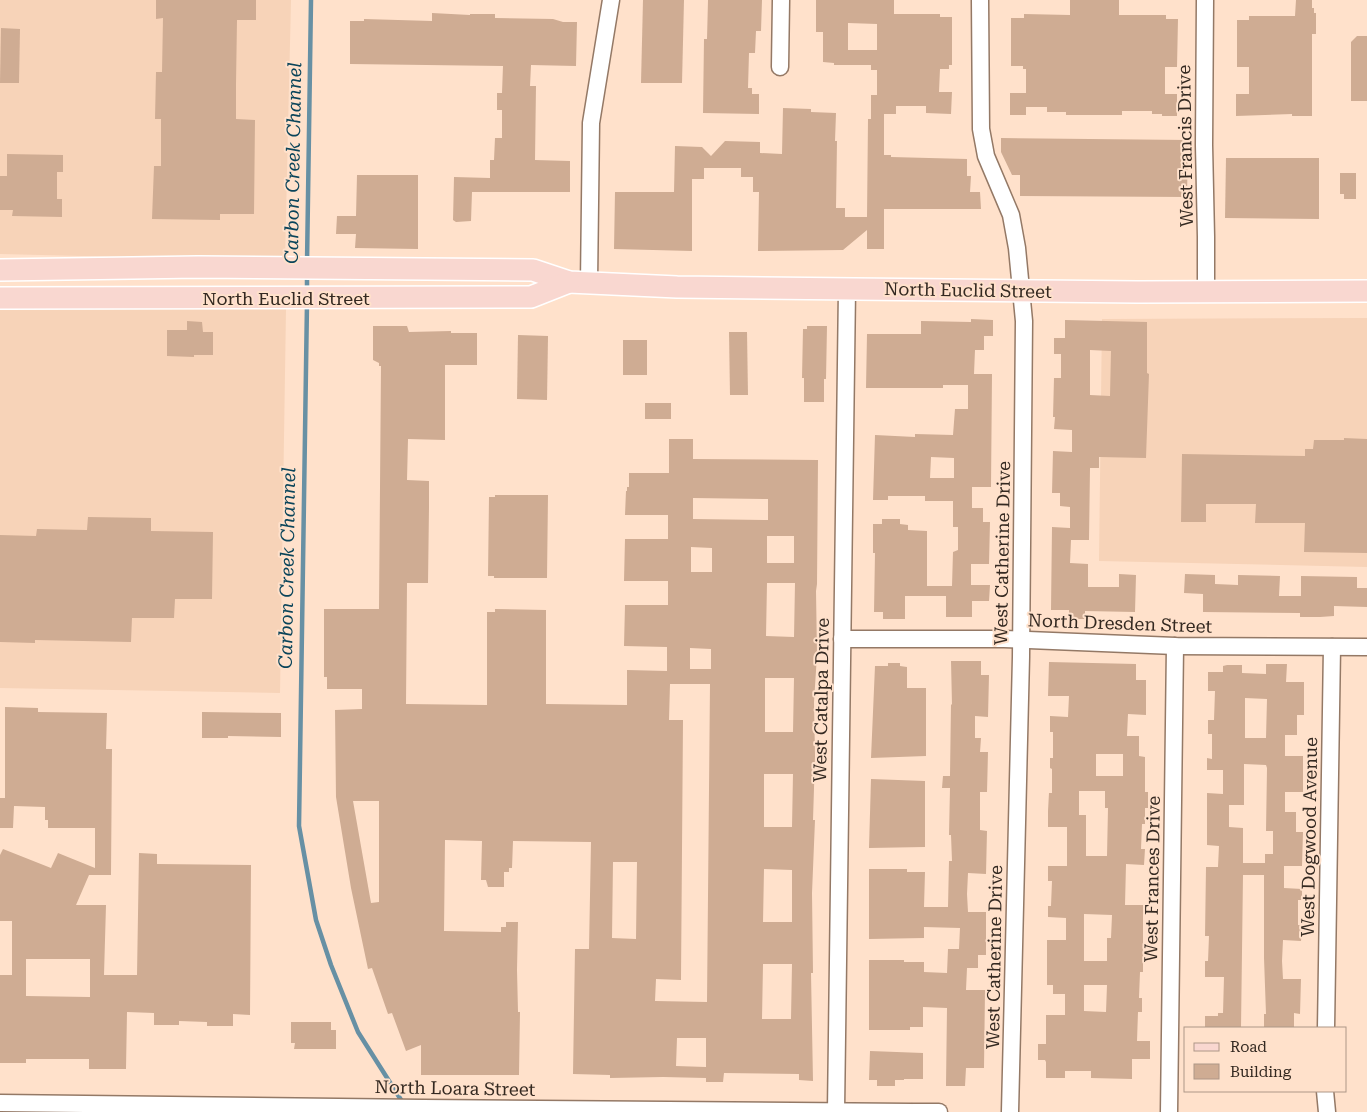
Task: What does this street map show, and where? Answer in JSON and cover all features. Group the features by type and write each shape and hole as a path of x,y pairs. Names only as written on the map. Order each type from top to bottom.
{"main road":[{"name":"North Euclid Street","path":"0,270 198,267 259,269 287,283 332,283 531,297 579,282"},
{"path":"164,297 186,284 256,282 259,277 259,269"},
{"name":"North Euclid Street","path":"0,298 263,298 287,283 332,283 380,269 533,270 579,282 677,287 1022,291 1367,291"}],"street":[{"path":"579,282 591,123 611,0"},
{"path":"780,0 780,67"},
{"name":"West Catherine Drive","path":"980,0 981,129 986,156 1011,215 1017,248 1024,321 1020,640 1010,1112"},
{"name":"West Francis Drive","path":"1205,0 1206,292"},
{"name":"West Catalpa Drive","path":"836,1111 847,289"},
{"name":"North Dresden Street","path":"842,639 1020,640 1175,646 1367,647"},
{"name":"West Frances Drive","path":"1169,1112 1175,646"},
{"name":"West Dogwood Avenue","path":"1326,1027 1332,647"},
{"path":"1326,1092 1327,1112"},
{"name":"North Loara Street","path":"0,1102 90,1108 419,1108 939,1112"}],"shaded area":[{"path":"0,0 291,0 285,261 0,254"},
{"path":"0,307 286,309 280,693 0,688"},
{"path":"1367,318 1367,567 1099,561 1102,319"}],"building":[{"path":"156,0 256,0 256,20 237,20 236,84 236,119 255,120 254,214 220,214 220,220 152,219 154,166 161,166 161,119 155,119 156,72 162,72 163,18 156,19"},
{"path":"643,0 684,0 682,83 641,83"},
{"path":"708,0 762,0 761,31 756,31 755,53 749,53 748,88 752,88 752,94 759,94 759,114 703,113 704,39 707,39"},
{"path":"816,0 894,0 894,14 940,14 940,17 952,17 952,65 949,65 949,69 940,69 939,92 952,92 951,114 926,113 926,106 896,106 896,114 884,114 884,155 891,155 891,157 967,159 967,176 971,176 970,192 980,192 981,209 884,209 884,249 867,249 867,230 843,250 758,251 759,192 753,192 753,177 741,177 741,168 704,168 704,179 692,179 692,251 614,249 615,192 674,192 675,146 702,147 711,156 725,141 760,142 760,153 782,154 783,108 811,109 811,112 836,113 836,208 845,208 845,217 867,217 868,119 871,119 871,95 877,95 877,70 871,70 871,65 834,65 834,63 823,62 823,32 816,32","holes":["848,23 877,24 877,50 848,50"]},
{"path":"1070,0 1119,0 1119,15 1166,15 1166,19 1178,19 1177,67 1165,67 1165,94 1177,94 1177,116 1152,114 1152,111 1122,111 1122,115 1066,115 1066,112 1047,112 1047,107 1026,107 1026,115 1010,115 1010,93 1026,93 1026,69 1023,69 1023,66 1011,66 1011,18 1024,18 1024,14 1070,15"},
{"path":"1296,0 1312,0 1312,8 1314,8 1314,13 1316,13 1316,34 1312,34 1312,116 1292,116 1292,114 1236,116 1236,94 1249,94 1249,67 1237,67 1237,20 1249,20 1249,16 1295,16"},
{"path":"432,13 495,14 495,18 553,19 563,22 577,22 576,66 531,65 530,86 536,86 535,160 570,161 570,192 472,192 471,221 456,222 453,220 454,177 490,178 490,160 494,160 495,138 502,138 502,110 497,110 497,93 502,93 503,66 350,64 350,21 364,21 364,19 432,21"},
{"path":"1,28 20,29 19,83 0,83"},
{"path":"1357,36 1367,36 1367,101 1351,101 1351,42"},
{"path":"1001,138 1188,140 1187,197 1020,196 1020,175 1012,175 1001,152"},
{"path":"7,154 63,155 63,172 57,172 57,199 62,199 62,217 12,216 13,210 0,210 0,176 7,176"},
{"path":"1226,158 1319,158 1319,219 1225,218"},
{"path":"1340,173 1356,173 1356,199 1344,199 1344,194 1340,194"},
{"path":"357,175 418,175 418,249 355,248 356,234 336,234 337,216 356,216"},
{"path":"971,319 993,320 993,336 984,336 984,350 975,350 974,374 992,374 991,487 972,487 972,508 983,508 983,522 990,522 989,564 971,564 971,585 990,585 989,601 972,601 972,617 946,617 946,596 905,596 905,619 883,619 883,612 874,612 875,553 873,553 873,524 882,524 882,519 900,519 900,524 908,525 908,530 927,531 927,586 952,586 953,552 958,550 958,527 953,527 953,501 925,501 925,496 888,496 888,500 873,500 875,435 915,437 915,434 953,435 955,409 968,409 968,385 943,385 943,388 866,388 867,334 921,334 921,321 971,322","holes":["931,457 954,458 954,478 930,478"]},
{"path":"1065,320 1147,322 1147,373 1149,374 1146,458 1099,457 1099,468 1090,468 1089,540 1071,540 1070,563 1088,564 1088,587 1119,587 1119,574 1136,575 1135,612 1085,611 1085,619 1069,619 1069,610 1051,610 1052,527 1070,528 1070,507 1060,506 1060,493 1052,493 1053,451 1072,452 1072,430 1054,429 1055,417 1053,417 1054,378 1061,378 1061,354 1054,354 1054,338 1065,338","holes":["1090,350 1111,351 1110,396 1090,395"]},
{"path":"187,321 202,322 203,332 213,332 213,355 194,355 194,357 167,356 167,330 187,330"},
{"path":"373,326 407,326 409,332 451,331 451,333 477,333 477,365 445,365 445,440 408,439 407,480 429,481 429,507 428,583 407,583 406,704 487,705 487,612 495,612 495,609 546,610 546,704 627,705 627,670 667,671 667,647 624,646 625,605 668,605 668,581 624,581 625,539 668,539 668,515 625,515 629,473 669,473 669,439 693,439 693,459 818,460 817,655 814,702 813,820 815,820 812,893 813,973 811,973 813,1081 799,1080 799,1074 724,1073 723,1082 706,1082 706,1078 610,1078 610,1075 573,1074 575,949 589,949 591,842 513,841 512,868 509,868 509,872 504,872 504,887 488,887 486,880 481,880 482,841 445,840 444,931 501,932 501,927 506,927 506,922 518,922 519,1075 421,1075 421,1045 406,1051 392,1013 388,1014 372,968 368,969 351,888 336,797 335,710 362,709 362,689 327,689 327,677 324,677 324,609 379,609 381,366 373,360","holes":["693,498 768,499 768,520 693,519","767,536 794,536 794,563 767,563","691,547 712,548 712,572 691,572","767,583 795,583 794,637 766,636","690,648 711,649 711,669 690,669","765,678 794,678 793,732 765,732","670,684 710,684 707,1002 655,1001 656,979 681,980 683,720 669,720","764,774 793,774 792,827 764,827","353,801 379,801 379,902 371,903","613,862 637,862 636,939 612,938","764,869 792,870 792,922 763,922","763,964 792,964 791,1019 762,1019","677,1038 706,1038 706,1067 676,1066"]},
{"path":"807,326 827,326 824,402 804,402 804,378 802,378 803,329 807,329"},
{"path":"729,332 747,332 748,395 730,395"},
{"path":"518,335 548,336 547,400 517,399"},
{"path":"623,340 647,340 647,375 623,375"},
{"path":"645,403 671,403 671,419 645,419"},
{"path":"1344,438 1367,439 1367,553 1304,552 1305,523 1255,523 1256,504 1206,504 1206,522 1181,522 1182,454 1305,456 1305,449 1313,449 1314,440 1344,440"},
{"path":"495,495 548,495 547,578 494,578 494,576 488,576 489,497 495,497"},
{"path":"88,517 151,518 151,531 213,532 212,599 175,599 174,618 132,618 131,642 35,640 35,643 0,642 0,535 36,536 37,529 87,530"},
{"path":"1185,574 1215,575 1215,584 1238,585 1238,575 1280,576 1279,596 1301,596 1301,576 1357,577 1357,588 1367,588 1367,607 1334,606 1334,616 1320,617 1300,617 1300,613 1203,612 1203,594 1184,593"},
{"path":"951,661 981,661 981,675 989,675 988,717 975,716 975,738 981,738 980,752 988,752 987,792 980,792 980,830 987,831 986,874 968,873 967,894 968,912 986,912 986,955 978,955 978,968 967,968 966,990 985,990 984,1068 966,1068 965,1086 946,1086 947,1008 923,1007 923,1027 910,1027 910,1030 869,1030 869,960 924,962 924,972 947,973 948,949 959,949 960,928 924,927 924,938 869,939 869,869 907,869 907,872 925,872 924,907 948,907 949,861 952,861 951,835 949,835 950,788 942,788 943,776 950,776"},
{"path":"1049,662 1136,664 1136,680 1146,680 1146,715 1128,714 1127,736 1139,736 1139,756 1145,757 1145,792 1148,792 1148,808 1145,808 1145,824 1142,824 1141,849 1145,849 1144,865 1126,864 1125,905 1143,905 1143,972 1140,972 1139,998 1142,998 1142,1012 1138,1012 1137,1041 1150,1041 1150,1059 1132,1059 1132,1079 1091,1078 1091,1071 1065,1071 1065,1078 1046,1078 1046,1062 1045,1060 1038,1060 1038,1044 1046,1044 1046,1015 1065,1015 1065,994 1053,994 1053,985 1047,985 1047,940 1066,940 1066,918 1048,917 1048,906 1051,906 1052,881 1048,881 1048,866 1067,866 1067,827 1048,827 1048,811 1049,793 1052,793 1050,758 1053,758 1053,732 1050,732 1050,716 1068,717 1069,696 1048,696","holes":["1096,754 1123,754 1123,776 1096,776","1079,791 1105,791 1105,808 1108,808 1107,856 1086,856 1086,815 1079,815","1084,914 1112,915 1111,938 1107,938 1107,961 1084,961","1084,985 1107,985 1106,1012 1084,1011"]},
{"path":"888,663 900,663 900,666 907,667 907,688 926,688 926,756 871,758 875,666 888,666"},
{"path":"1266,664 1287,664 1286,682 1304,682 1304,715 1297,715 1297,735 1285,735 1285,756 1303,756 1303,792 1285,792 1285,812 1296,812 1296,832 1303,832 1302,866 1284,866 1284,888 1302,889 1302,900 1298,900 1298,925 1302,925 1301,941 1283,940 1283,979 1301,979 1300,1014 1294,1013 1294,1027 1264,1027 1264,1014 1266,1014 1264,875 1243,875 1241,1027 1205,1027 1205,1016 1218,1016 1218,1013 1223,1013 1224,977 1205,977 1205,961 1208,961 1209,936 1205,936 1206,867 1218,867 1219,846 1207,845 1207,793 1223,794 1223,770 1207,770 1207,758 1212,759 1212,734 1208,734 1208,720 1214,720 1215,691 1208,691 1208,672 1223,672 1223,666 1227,665 1242,665 1242,673 1266,674","holes":["1245,698 1267,699 1266,738 1245,738","1244,764 1266,765 1266,831 1273,831 1273,854 1265,854 1265,863 1243,863 1243,828 1229,827 1229,805 1244,805"]},
{"path":"5,707 38,708 38,712 107,713 106,749 112,749 111,875 89,875 76,905 106,905 104,975 137,975 139,853 157,854 157,864 251,865 250,1015 233,1014 233,1026 207,1026 207,1022 179,1021 179,1025 154,1025 154,1013 127,1012 126,1069 89,1069 89,1059 26,1059 26,1063 0,1063 0,975 12,975 12,921 0,921 0,855 3,849 51,868 58,853 95,868 95,828 48,828 48,820 45,820 45,807 14,806 13,828 0,828 0,798 5,798","holes":["26,959 90,959 90,997 26,996"]},
{"path":"202,712 281,713 281,737 228,736 228,738 202,738"},
{"path":"871,779 925,781 925,847 869,848"},
{"path":"291,1022 331,1022 331,1030 336,1030 336,1049 294,1049 295,1043 291,1043"},
{"path":"870,1051 923,1053 923,1079 895,1080 895,1086 877,1086 877,1080 869,1080"}],"waterway":[{"name":"Carbon Creek Channel","path":"307,263 311,0"},
{"name":"Carbon Creek Channel","path":"307,273 307,293"},
{"name":"Carbon Creek Channel","path":"307,303 299,826 316,920 331,965 358,1032 403,1103"}]}
